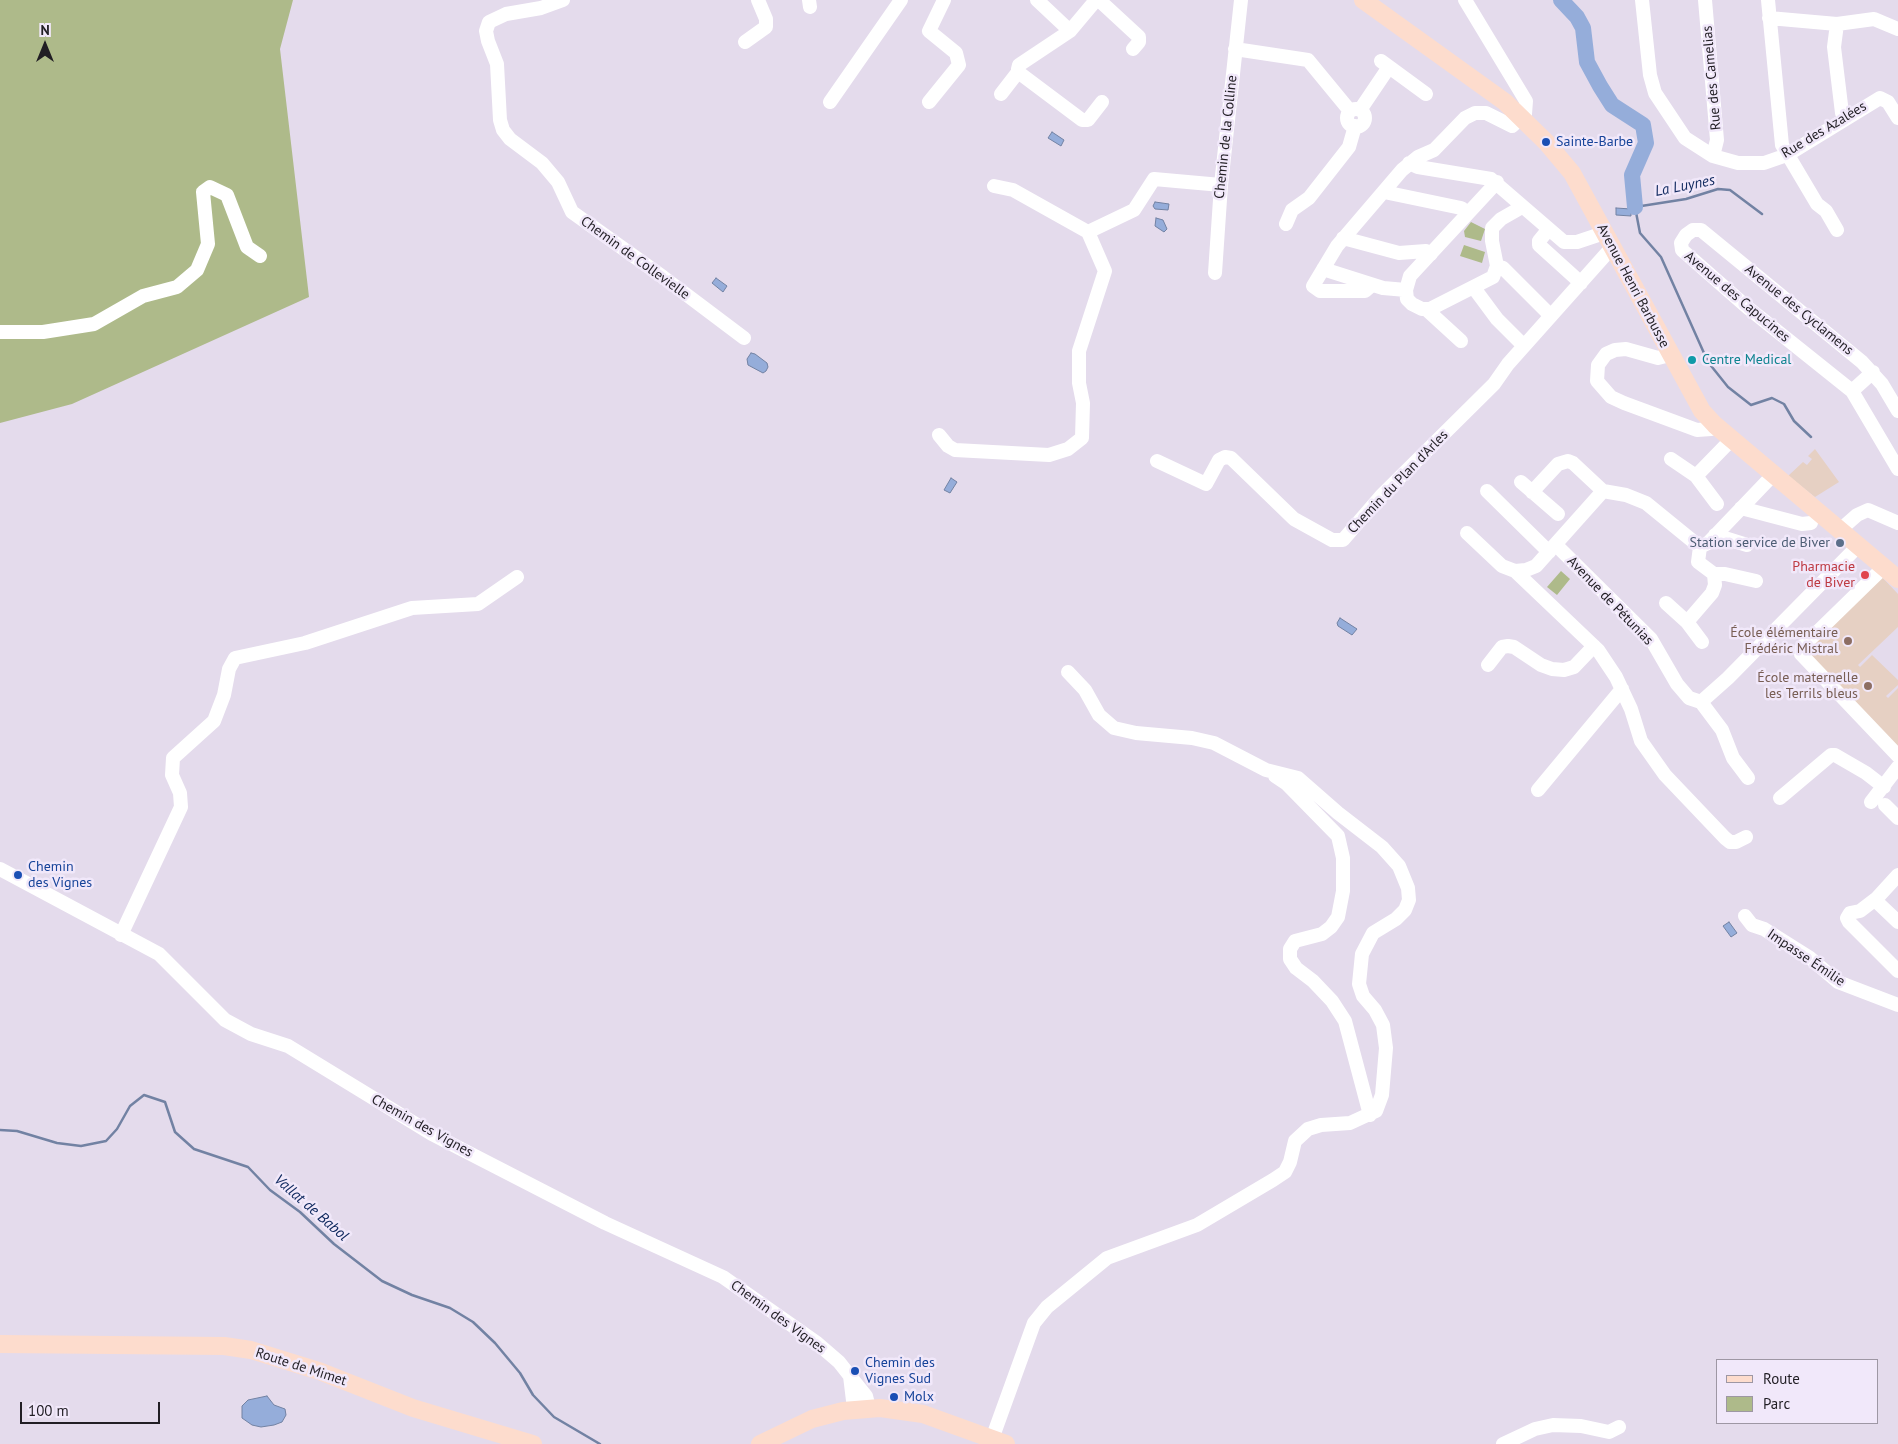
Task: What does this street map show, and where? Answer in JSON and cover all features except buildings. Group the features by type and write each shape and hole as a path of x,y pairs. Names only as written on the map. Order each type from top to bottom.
{"main road":[{"name":"Avenue Henri Barbusse","path":"1363,0 1523,118 1572,173 1702,411 1732,440 1898,579"},
{"name":"Route de Mimet","path":"0,1344 224,1346 251,1350 319,1370 413,1408 533,1444"},
{"path":"760,1444 812,1419 862,1408 892,1408 923,1414 999,1441"}],"street":[{"name":"Chemin de Collevielle","path":"562,0 541,8 506,14 489,22 486,31 497,64 500,120 503,130 510,139 542,163 558,182 572,212 664,277 744,338"},
{"path":"745,42 766,27 766,19 758,0"},
{"path":"830,102 901,0"},
{"path":"929,102 958,65 956,53 929,32 944,0"},
{"path":"1037,0 1070,31"},
{"path":"1001,94 1018,68 1070,31 1097,0 1139,37 1139,42 1133,49"},
{"name":"Chemin de la Colline","path":"1215,274 1221,185 1240,0"},
{"path":"1372,286 1365,291 1317,290 1314,282 1343,238 1409,163 1434,150 1470,115 1486,113 1512,126 1523,118 1527,109 1526,101 1464,0"},
{"name":"Rue des Azalées","path":"1642,0 1650,75 1655,93 1685,138 1713,156 1738,164 1764,163 1787,155 1880,98 1888,102 1898,118"},
{"name":"Rue des Camelias","path":"1705,0 1717,140 1713,156"},
{"path":"1768,0 1782,145 1817,204 1826,211 1837,230"},
{"path":"1770,18 1837,24 1874,19 1898,29"},
{"path":"1837,24 1834,47 1842,112 1846,118"},
{"path":"1235,49 1308,60 1355,111"},
{"path":"1286,224 1289,214 1309,198 1349,147 1355,126 1348,121 1385,64 1426,94"},
{"path":"1018,68 1082,120 1088,120 1102,102"},
{"path":"1409,163 1418,167 1484,177 1497,182 1548,230 1564,242 1578,242 1604,233"},
{"path":"1088,232 1134,210 1154,180 1221,185"},
{"path":"1461,341 1426,309 1412,304 1407,299 1406,290 1410,276 1497,182"},
{"path":"939,434 948,446 955,450 1049,455 1068,449 1082,438 1083,403 1079,383 1079,351 1105,270 1088,232 1013,190 994,186"},
{"path":"0,332 43,332 94,324 143,296 177,288 197,270 208,244 203,192 210,187 227,195 247,246 260,256"},
{"path":"1384,192 1461,208 1468,213"},
{"path":"1426,309 1439,306 1493,277 1497,266 1492,241 1492,228 1501,219 1522,206"},
{"path":"1548,230 1539,241 1539,245 1581,283"},
{"name":"Avenue des Cyclamens","path":"1686,235 1693,230 1701,230 1873,372 1898,411"},
{"name":"Avenue des Capucines","path":"1686,235 1681,243 1682,250 1747,307 1852,391 1898,469"},
{"path":"1343,238 1399,253 1426,251 1431,254"},
{"name":"Chemin du Plan d'Arles","path":"1157,461 1206,484 1219,460 1225,457 1231,458 1294,520 1332,540 1343,540 1381,496 1494,384 1508,364 1607,253 1614,250"},
{"path":"1497,266 1503,268 1551,316"},
{"path":"1323,269 1372,286 1406,290"},
{"path":"1474,288 1497,319 1524,346"},
{"path":"1670,355 1658,358 1626,349 1615,350 1606,354 1598,365 1597,381 1611,397 1624,403 1697,430 1711,429 1715,425"},
{"path":"1852,391 1873,372"},
{"path":"1696,476 1732,440"},
{"path":"1671,459 1696,476 1717,504"},
{"path":"1532,492 1558,464 1568,461 1573,462 1603,491 1626,495 1646,502 1700,547"},
{"path":"1756,581 1726,574 1714,574 1698,562 1700,547 1715,535 1773,475"},
{"path":"1521,482 1558,514"},
{"name":"Avenue de Pétunias","path":"1486,491 1553,548 1651,639 1677,684 1689,698 1701,702 1722,730 1733,758 1748,778"},
{"path":"1515,570 1536,566 1603,491"},
{"path":"1741,508 1802,524 1811,523"},
{"path":"1840,530 1857,515 1868,510 1898,524"},
{"path":"1467,533 1502,566 1515,570 1594,646 1608,664 1622,689 1636,721 1641,741 1665,775 1730,842 1736,842 1746,837"},
{"path":"1715,535 1747,545"},
{"path":"1701,702 1728,678 1843,564 1859,545"},
{"path":"1884,567 1802,647 1801,654 1898,756"},
{"path":"1687,622 1712,593 1714,574"},
{"path":"121,935 181,807 180,793 172,774 173,758 214,721 224,695 229,668 235,658 305,643 412,608 478,604 517,577"},
{"path":"1666,603 1687,622 1702,642"},
{"path":"1488,665 1502,647 1508,646 1514,647 1552,670 1564,670 1574,667 1594,646"},
{"path":"1068,672 1085,690 1099,715 1114,728 1214,743 1266,770 1287,784 1338,836 1343,858 1343,891 1338,917 1322,934 1295,941 1290,948 1290,959 1296,968 1332,1001 1345,1021 1370,1115"},
{"path":"1538,790 1622,689"},
{"path":"1780,798 1831,755 1835,755 1858,768 1884,786"},
{"path":"1871,802 1898,767"},
{"path":"999,1441 1034,1323 1047,1307 1107,1258 1197,1225 1285,1172 1296,1141 1308,1129 1321,1125 1350,1123 1376,1111 1382,1095 1386,1048 1383,1025 1375,1010 1363,996 1359,984 1362,954 1373,933 1396,919 1405,910 1408,900 1408,888 1399,866 1382,847 1338,813 1311,788 1298,778 1266,770"},
{"path":"1885,805 1898,818"},
{"name":"Chemin des Vignes","path":"0,869 159,954 225,1020 251,1034 288,1046 449,1143 605,1223 723,1277 817,1343 839,1362 866,1396 862,1408"},
{"path":"1898,875 1876,898 1860,910 1850,914 1847,918 1898,971"},
{"path":"1876,898 1898,922"},
{"name":"Impasse Émilie","path":"1745,916 1752,925 1764,929 1810,958 1838,982 1898,1005"},
{"path":"1503,1444 1535,1429 1553,1426 1571,1425 1609,1432 1619,1428"}],"shaded area":[{"path":"1815,449 1839,482 1815,497 1788,476 1803,462 1807,465 1812,459 1808,456"},
{"name":"École élémentaire Frédéric Mistral","path":"1881,576 1898,594 1898,627 1858,665 1860,667 1872,655 1898,680 1898,685 1886,696 1888,698 1898,688 1898,749 1803,651"}],"green space":[{"path":"0,0 293,0 280,49 309,297 72,404 0,423"},
{"path":"1471,222 1485,229 1481,241 1465,237 1464,231"},
{"path":"1464,245 1485,252 1482,263 1460,256"},
{"path":"1561,571 1570,579 1557,595 1547,587"}],"water":[{"path":"1052,132 1064,140 1061,146 1048,138"},
{"path":"1155,202 1169,204 1168,210 1155,209 1153,206"},
{"path":"1616,208 1631,209 1631,216 1616,215"},
{"path":"1156,218 1163,220 1167,229 1164,232 1155,226"},
{"path":"716,278 727,286 723,292 712,283"},
{"path":"751,353 767,363 766,371 763,373 748,365 747,359"},
{"path":"951,478 957,482 950,493 944,490"},
{"path":"1340,618 1357,629 1352,635 1338,626 1337,623"},
{"path":"1729,922 1737,933 1731,937 1723,926"},
{"path":"267,1396 274,1405 285,1409 286,1415 282,1422 261,1427 252,1425 242,1418 242,1406 248,1400"}],"waterway":[{"path":"1561,0 1577,17 1583,28 1587,62 1612,105 1643,125 1646,143 1632,175 1635,207"},
{"name":"La Luynes","path":"1762,214 1730,190 1718,189 1686,199 1635,207 1640,233 1661,257 1708,362 1728,387 1751,405 1772,398 1784,404 1794,421 1811,437"},
{"name":"Vallat de Babol","path":"0,1130 17,1131 57,1143 81,1146 106,1141 117,1129 130,1106 144,1095 165,1102 175,1132 194,1149 248,1167 270,1190 300,1212 334,1244 382,1281 412,1295 450,1308 473,1322 495,1343 520,1373 533,1395 554,1417 600,1444"}],"place":[{"name":"Sainte-Barbe","path":"1546,142"},
{"name":"Centre Medical","path":"1692,360"},
{"name":"Station service de Biver","path":"1840,543"},
{"name":"Pharmacie de Biver","path":"1865,575"},
{"name":"École élémentaire Frédéric Mistral","path":"1848,641"},
{"name":"École maternelle les Terrils bleus","path":"1868,686"},
{"name":"Chemin des Vignes","path":"18,875"},
{"name":"Chemin des Vignes Sud","path":"855,1371"},
{"name":"Molx","path":"894,1397"}]}
